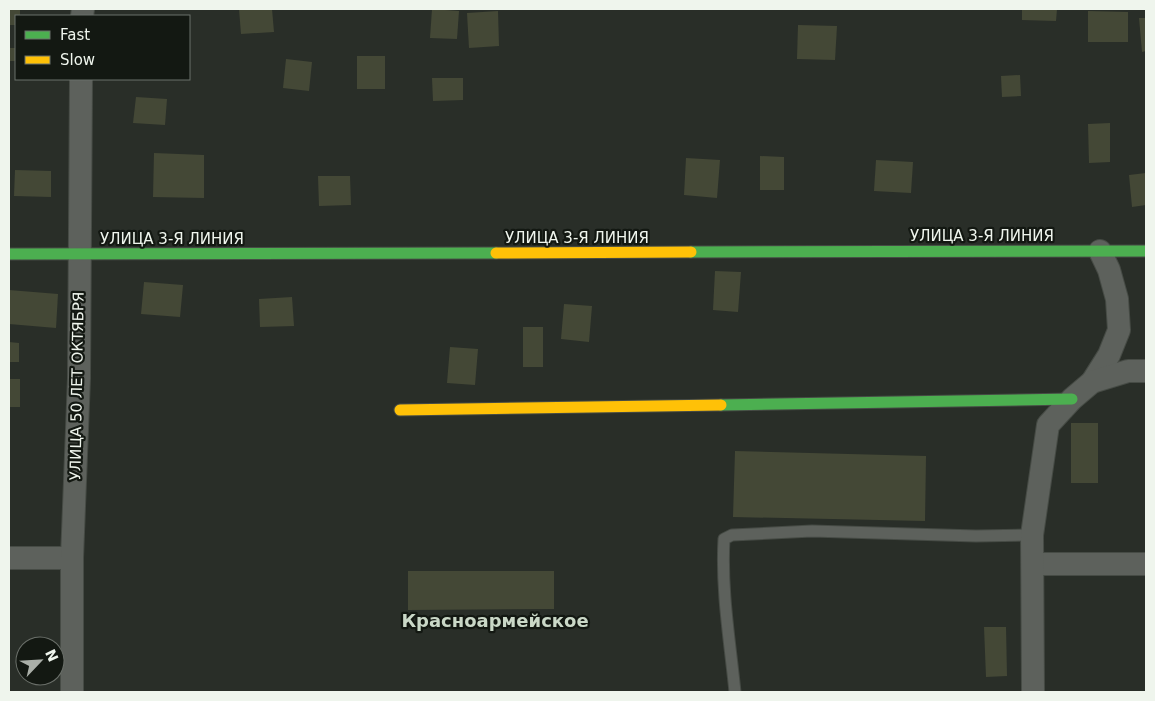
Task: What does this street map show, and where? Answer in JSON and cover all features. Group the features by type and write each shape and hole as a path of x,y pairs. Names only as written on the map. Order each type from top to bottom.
{"street":[{"name":"УЛИЦА 50 ЛЕТ ОКТЯБРЯ","path":"72,692 72,558 79,378 82,80"},
{"path":"1032,692 1032,534 1048,425 1072,399 1092,382 1109,355 1119,330 1117,299 1109,270 1100,251"},
{"name":"УЛИЦА 3-Я ЛИНИЯ","path":"9,254 1146,251"},
{"path":"1092,382 1128,371 1146,371"},
{"path":"400,410 1072,399"},
{"path":"9,558 72,558"},
{"path":"1033,564 1146,564"}],"lane":[{"path":"735,692 723,555 724,539 728,536 732,534 812,531 976,536 1032,534"}],"building":[{"path":"9,9 20,9 20,15 15,15 15,25 9,25"},
{"path":"239,9 272,9 274,32 241,34"},
{"path":"432,9 459,11 457,39 430,38"},
{"path":"1022,9 1057,9 1056,21 1022,20"},
{"path":"498,11 499,46 469,48 467,13"},
{"path":"1088,11 1128,12 1128,42 1088,42"},
{"path":"1139,18 1146,18 1146,51 1142,52"},
{"path":"798,25 837,26 835,60 797,59"},
{"path":"9,48 15,48 15,61 9,61"},
{"path":"357,56 385,56 385,89 357,89"},
{"path":"286,59 312,62 309,91 283,88"},
{"path":"1020,75 1021,96 1002,97 1001,76"},
{"path":"432,78 463,78 463,100 433,101"},
{"path":"136,97 167,99 165,125 133,123"},
{"path":"1110,123 1110,162 1089,163 1088,124"},
{"path":"154,153 204,155 204,198 153,197"},
{"path":"760,156 784,157 784,190 760,190"},
{"path":"686,158 720,160 717,198 684,195"},
{"path":"876,160 913,162 911,193 874,191"},
{"path":"15,170 51,171 51,197 14,196"},
{"path":"1146,173 1146,205 1132,207 1129,175"},
{"path":"318,176 350,176 351,205 319,206"},
{"path":"715,271 741,272 738,312 713,310"},
{"path":"144,282 183,285 180,317 141,314"},
{"path":"9,290 58,294 56,328 9,324"},
{"path":"292,297 294,326 260,327 259,299"},
{"path":"564,304 592,306 589,342 561,339"},
{"path":"523,327 543,327 543,367 523,367"},
{"path":"9,342 19,343 19,362 9,362"},
{"path":"450,347 478,349 475,385 447,383"},
{"path":"9,379 20,379 20,407 9,407"},
{"path":"1071,423 1098,423 1098,483 1071,483"},
{"path":"735,451 926,456 925,521 733,517"},
{"path":"408,571 554,571 554,609 408,610"},
{"path":"984,627 1006,627 1007,676 986,677"}],"traffic: fast":[{"path":"691,252 1146,251"},
{"path":"9,254 496,253"},
{"path":"721,405 1072,399"}],"traffic: slow":[{"path":"496,253 691,252"},
{"path":"400,410 721,405"}],"district":[{"name":"Красноармейское","path":"495,621"}]}
